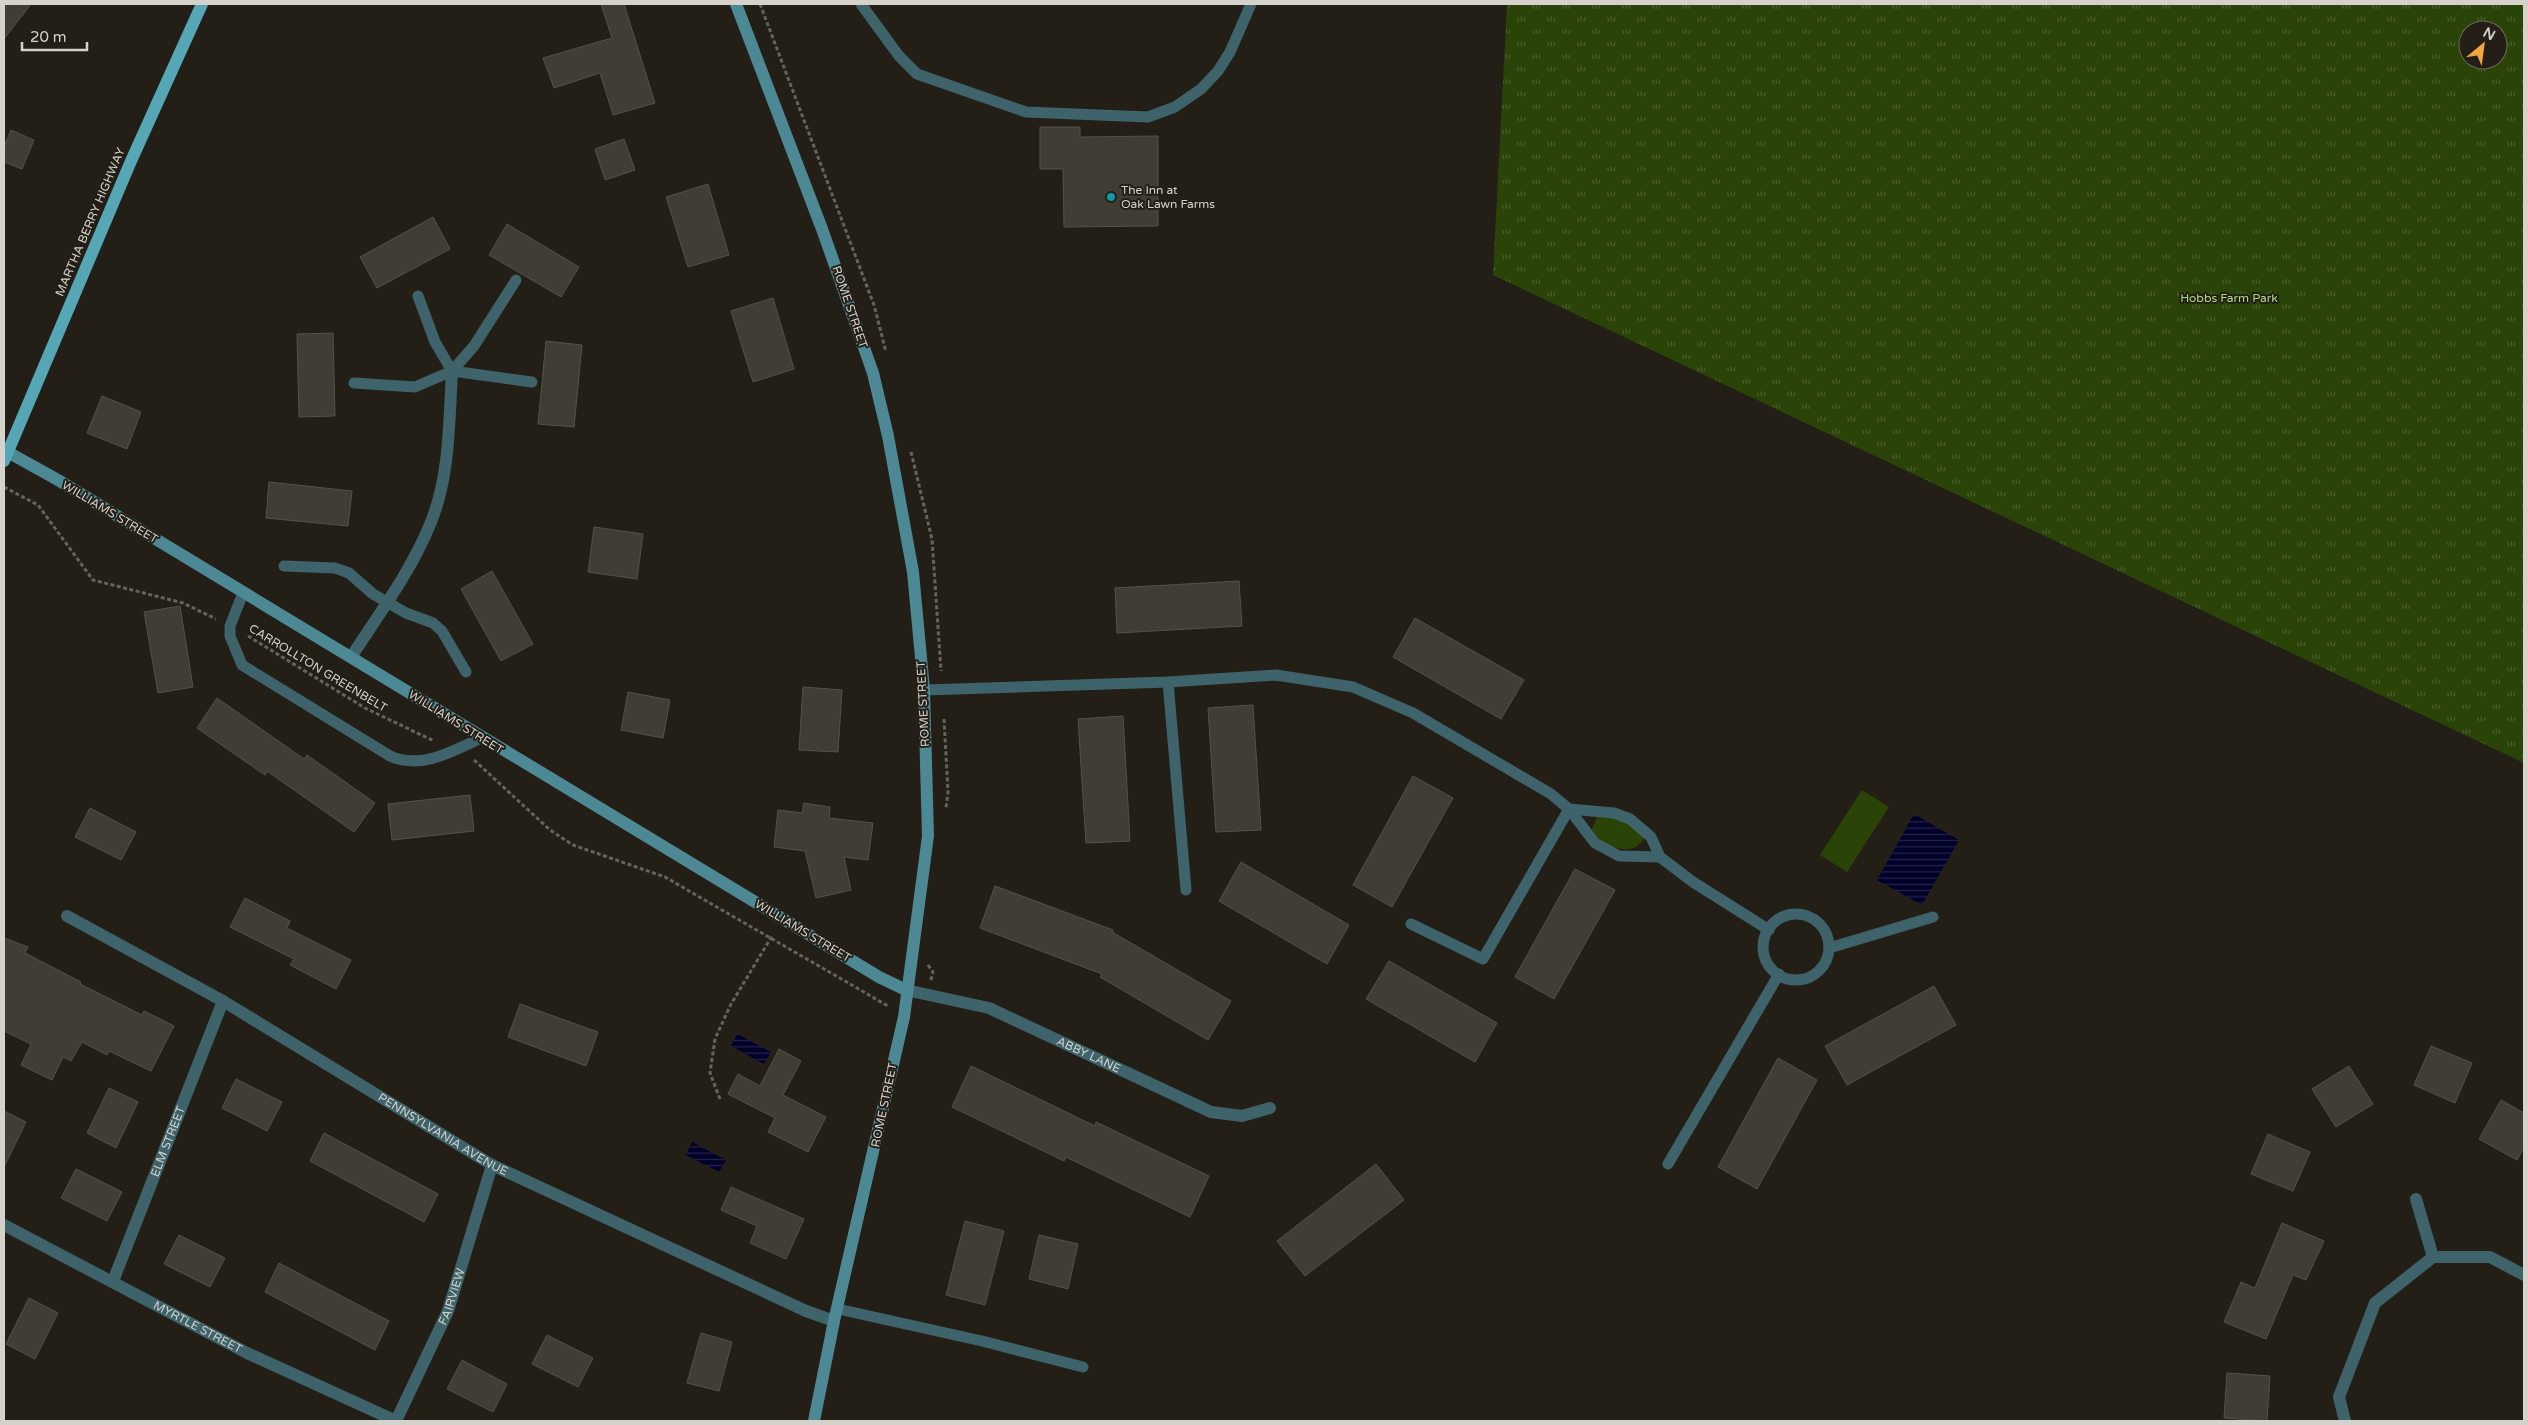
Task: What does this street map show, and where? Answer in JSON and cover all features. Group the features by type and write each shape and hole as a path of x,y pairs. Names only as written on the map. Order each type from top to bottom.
{"main road":[{"name":"MARTHA BERRY HIGHWAY","path":"5,454 130,161 202,4"}],"street":[{"name":"ROME STREET","path":"736,4 822,229 873,374 890,445 914,572 924,690 928,836 902,1026 836,1315 814,1421"},
{"path":"351,658 387,602 431,522 441,490 446,458 452,371"},
{"name":"WILLIAMS STREET","path":"5,454 351,658 878,977 906,990"},
{"name":"PENNSYLVANIA AVENUE","path":"67,916 223,1002 492,1165 806,1311 836,1315"},
{"name":"ABBY LANE","path":"906,990 989,1008 1212,1112 1242,1116 1270,1108"},
{"name":"ELM STREET","path":"112,1281 223,1002"},
{"name":"FAIRVIEW","path":"396,1421 448,1310 492,1165"},
{"path":"2416,1199 2433,1257"},
{"name":"MYRTLE STREET","path":"4,1224 247,1353 396,1421"},
{"path":"2345,1421 2339,1397 2375,1303 2433,1257 2490,1257 2524,1275"}],"lane":[{"path":"861,4 900,56 917,74 1026,112 1148,117 1173,109 1201,89 1218,71 1230,52 1251,4"},
{"path":"354,383 415,387 452,371 474,346 516,280"},
{"path":"418,296 435,342 452,371"},
{"path":"452,371 532,382"},
{"path":"284,566 335,568 349,573 372,594 433,623 442,632 466,672"},
{"path":"243,594 230,626 230,636 242,665 390,756 402,761 420,761 444,756 481,738"},
{"path":"924,690 1168,682 1276,675 1353,687 1413,713 1551,794 1569,809 1595,843 1619,856 1660,857"},
{"path":"1168,682 1186,890"},
{"path":"1569,809 1614,813 1630,819 1651,837 1660,857 1693,882 1769,930"},
{"path":"1411,924 1483,959 1569,809"},
{"path":"1793,914 1804,915 1822,927 1829,948 1827,960 1820,970 1800,980 1789,980 1771,969 1763,951 1763,942 1772,923 1782,917 1793,914"},
{"path":"1829,948 1932,917"},
{"path":"1668,1164 1779,974"},
{"path":"836,1315 982,1340 1083,1367"}],"path":[{"path":"4,486 38,505 93,580 183,603 220,621"},
{"name":"CARROLLTON GREENBELT","path":"240,631 365,708 442,744"},
{"path":"472,758 550,830 573,845 665,877 889,1006"},
{"path":"720,1098 710,1073 715,1039 731,1004 764,950"},
{"path":"932,979 933,972"}],"green space":[{"name":"Hobbs Farm Park","path":"1507,4 2524,4 2524,763 1493,275"},
{"path":"1862,790 1889,807 1847,872 1820,855"},
{"path":"1597,817 1620,819 1645,833 1642,842 1636,847 1620,849 1603,842 1592,829"}],"water":[{"path":"1914,814 1959,840 1922,905 1877,880"},
{"path":"737,1034 771,1052 764,1064 731,1046"},
{"path":"692,1142 726,1160 719,1172 686,1155"}],"building":[{"path":"4,4 31,4 4,39"},
{"path":"601,4 624,4 655,103 613,115 600,73 554,88 543,58 612,38"},
{"name":"The Inn at Oak Lawn Farms","path":"1040,127 1080,127 1080,137 1158,136 1158,226 1064,227 1063,169 1040,169"},
{"path":"11,130 34,140 22,169 4,162 4,147"},
{"path":"624,139 635,170 605,180 595,149"},
{"path":"708,184 729,255 688,267 666,197"},
{"path":"433,217 450,249 377,288 360,257"},
{"path":"507,224 579,267 561,297 489,255"},
{"path":"773,298 794,369 753,382 731,311"},
{"path":"333,333 335,416 299,417 297,334"},
{"path":"546,341 582,345 574,427 538,424"},
{"path":"102,396 141,412 127,449 87,433"},
{"path":"269,482 352,491 348,526 266,518"},
{"path":"594,527 643,534 637,579 588,572"},
{"path":"492,571 533,644 501,661 461,589"},
{"path":"1239,581 1242,626 1117,633 1115,588"},
{"path":"180,606 193,687 158,693 144,612"},
{"path":"1415,618 1524,680 1501,719 1393,657"},
{"path":"803,687 842,690 838,752 799,750"},
{"path":"628,692 670,700 663,738 621,730"},
{"path":"217,698 304,759 307,755 375,803 354,832 267,771 265,775 197,728"},
{"path":"1253,705 1261,830 1216,832 1208,708"},
{"path":"1123,716 1130,841 1086,843 1078,719"},
{"path":"1413,776 1453,798 1392,907 1353,885"},
{"path":"470,795 474,831 392,840 388,804"},
{"path":"804,803 830,807 829,818 873,823 868,860 844,857 851,890 816,898 805,851 774,847 778,810 802,813"},
{"path":"90,808 136,832 121,860 75,837"},
{"path":"1241,862 1349,925 1327,964 1219,901"},
{"path":"1575,869 1615,890 1554,999 1515,977"},
{"path":"995,886 1113,930 1112,932 1231,1001 1208,1040 1100,977 1102,974 980,928"},
{"path":"245,898 290,921 287,928 351,960 336,989 290,965 294,959 230,927"},
{"path":"4,938 28,947 25,953 81,982 80,984 142,1015 144,1011 174,1026 151,1071 109,1051 107,1055 82,1042 71,1061 63,1057 52,1080 21,1065 31,1044 4,1031"},
{"path":"1389,961 1497,1023 1475,1062 1366,999"},
{"path":"1934,986 1956,1025 1847,1085 1825,1046"},
{"path":"520,1004 598,1032 586,1066 508,1037"},
{"path":"2431,1046 2472,1063 2455,1103 2414,1085"},
{"path":"779,1049 801,1061 783,1095 826,1117 808,1152 768,1132 775,1118 728,1094 738,1074 760,1086"},
{"path":"1778,1058 1817,1080 1757,1189 1718,1167"},
{"path":"971,1066 1095,1126 1096,1122 1209,1176 1190,1217 1066,1157 1064,1161 952,1107"},
{"path":"2349,1066 2373,1104 2336,1127 2312,1089"},
{"path":"236,1079 282,1102 267,1131 222,1108"},
{"path":"109,1088 138,1102 116,1148 87,1133"},
{"path":"2501,1100 2524,1113 2524,1147 2517,1160 2479,1139"},
{"path":"4,1111 26,1122 4,1167"},
{"path":"324,1133 438,1194 424,1222 310,1161"},
{"path":"2268,1134 2310,1152 2293,1191 2251,1174"},
{"path":"1376,1164 1404,1200 1305,1276 1277,1241"},
{"path":"76,1169 122,1192 107,1221 61,1198"},
{"path":"731,1187 804,1219 786,1259 750,1243 757,1226 721,1210"},
{"path":"965,1221 1004,1231 985,1305 946,1295"},
{"path":"2282,1223 2324,1241 2306,1280 2293,1275 2266,1339 2224,1322 2241,1282 2255,1288"},
{"path":"179,1235 225,1258 210,1287 164,1264"},
{"path":"1039,1235 1078,1244 1068,1289 1029,1279"},
{"path":"279,1263 389,1321 375,1350 265,1292"},
{"path":"29,1298 58,1313 35,1359 6,1344"},
{"path":"701,1333 732,1342 719,1391 687,1383"},
{"path":"547,1335 593,1358 578,1387 532,1364"},
{"path":"462,1360 507,1384 493,1412 447,1389"},
{"path":"2227,1373 2270,1376 2267,1421 2224,1418"}],"place":[{"name":"The Inn at Oak Lawn Farms","path":"1111,197"}]}
